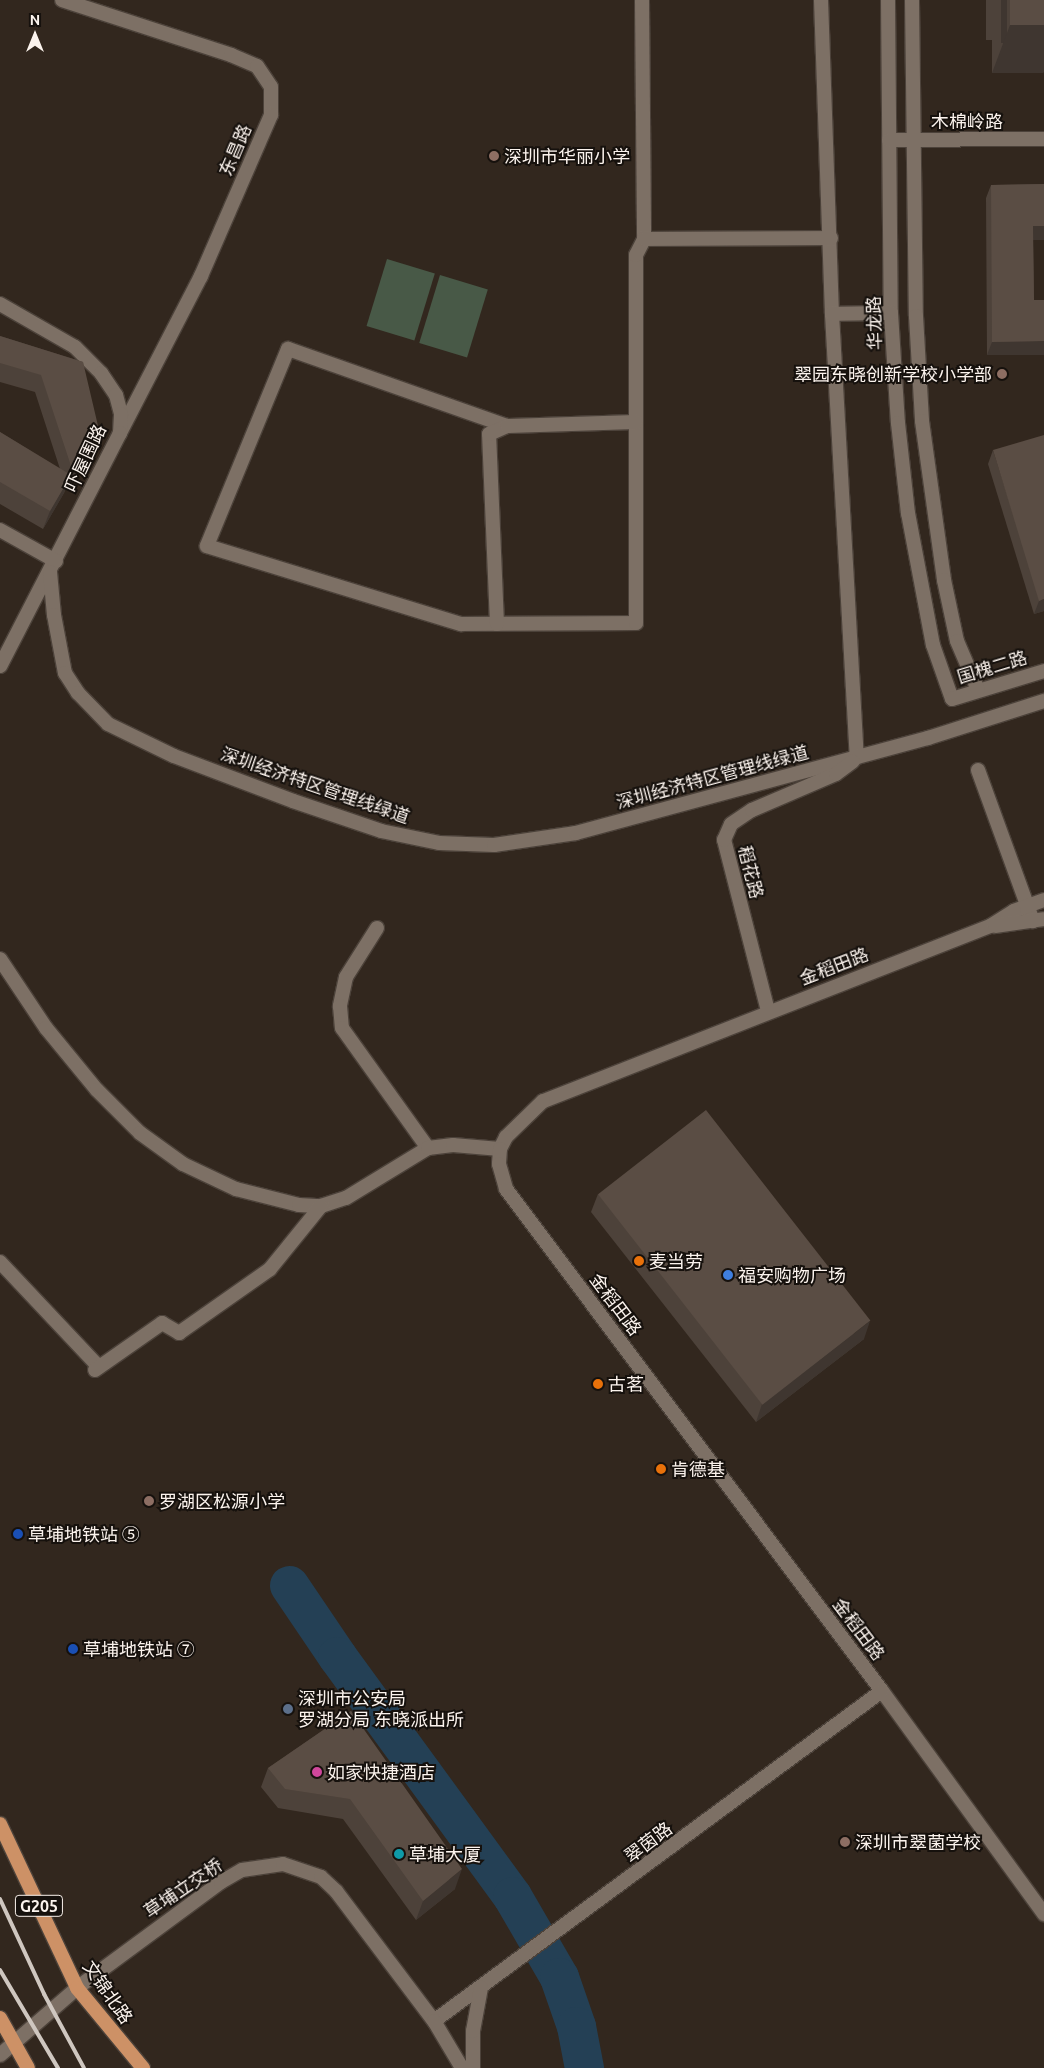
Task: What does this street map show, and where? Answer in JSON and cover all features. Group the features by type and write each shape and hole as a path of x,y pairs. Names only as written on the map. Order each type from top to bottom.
{"highway":[{"name":"文锦北路","path":"0,1824 77,1988 143,2068"},
{"path":"0,2018 28,2068"}],"street":[{"name":"东昌路","path":"62,0 231,55 257,66 271,87 271,115 201,276 120,433"},
{"path":"636,422 507,426 288,349 207,546 461,624 636,623 636,422 636,255 644,239 642,0"},
{"path":"822,0 832,314 857,757"},
{"name":"华龙路","path":"888,0 891,313 898,423 908,513 933,645 952,699"},
{"path":"912,0 916,316 922,421 944,580 956,641 978,690"},
{"name":"木棉岭路","path":"889,140 1044,140"},
{"path":"644,239 831,238"},
{"name":"吓屋围路","path":"0,304 75,347 101,373 116,395 121,414 120,433 53,567 0,666"},
{"path":"832,314 891,313"},
{"path":"497,624 489,434 507,426"},
{"path":"0,530 53,567"},
{"name":"深圳经济特区管理线绿道","path":"53,567 54,615 65,673 78,693 108,724 174,756 381,831 439,843 494,845 576,833 857,757 1044,701"},
{"name":"国槐二路","path":"952,699 1044,671"},
{"name":"稻花路","path":"768,1011 724,840 731,824 752,810 836,774 857,757"},
{"path":"978,770 1028,905 1038,920"},
{"name":"金稻田路","path":"1044,900 1028,905 990,926 768,1011 543,1101 514,1127 500,1149 501,1178 506,1189 882,1691 1044,1914"},
{"name":"金稻田路","path":"990,926 1038,920"},
{"path":"377,928 346,977 340,1006 342,1028 428,1148"},
{"path":"0,958 46,1028 97,1090 140,1133 183,1164 236,1189 299,1205 322,1206 346,1198 428,1148 454,1145 500,1149"},
{"path":"0,1262 97,1368 162,1323 179,1332 270,1269 322,1206"},
{"name":"翠茵路","path":"434,2021 882,1691"},
{"name":"草埔立交桥","path":"0,2055 77,1988 221,1882 242,1870 284,1864 321,1877 336,1891 434,2021 462,2068"},
{"path":"473,2068 473,2031 481,1988"}],"green space":[{"path":"387,259 435,274 414,341 367,326"},
{"path":"440,275 488,290 467,358 419,343"}],"building":[{"path":"1010,0 1044,0 1044,25 1010,25"},
{"path":"1044,184 1044,226 1033,226 1034,300 1044,300 1044,341 992,342 991,185"},
{"path":"0,336 83,362 99,430 73,472 41,375 0,363"},
{"path":"0,432 71,475 50,511 0,482"},
{"path":"1044,435 1044,599 1039,601 993,450"},
{"name":"福安购物广场","path":"706,1110 870,1320 762,1405 598,1194"},
{"name":"草埔大厦","path":"351,1711 462,1869 423,1901 350,1799 285,1789 268,1768"}],"waterway":[{"path":"289,1585 337,1656 512,1896 559,1977 576,2026 584,2068"}],"railway":[{"path":"0,1899 44,1994 84,2068"},
{"path":"0,1970 58,2068"}],"place":[{"name":"深圳市华丽小学","path":"494,156"},
{"name":"翠园东晓创新学校小学部","path":"1002,374"},
{"name":"麦当劳","path":"639,1261"},
{"name":"福安购物广场","path":"728,1275"},
{"name":"古茗","path":"598,1384"},
{"name":"肯德基","path":"661,1469"},
{"name":"罗湖区松源小学","path":"149,1501"},
{"name":"草埔地铁站 ⑤","path":"18,1534"},
{"name":"草埔地铁站 ⑦","path":"73,1649"},
{"name":"深圳市公安局 罗湖分局 东晓派出所","path":"288,1709"},
{"name":"如家快捷酒店","path":"317,1772"},
{"name":"深圳市翠菌学校","path":"845,1842"},
{"name":"草埔大厦","path":"399,1854"}]}
